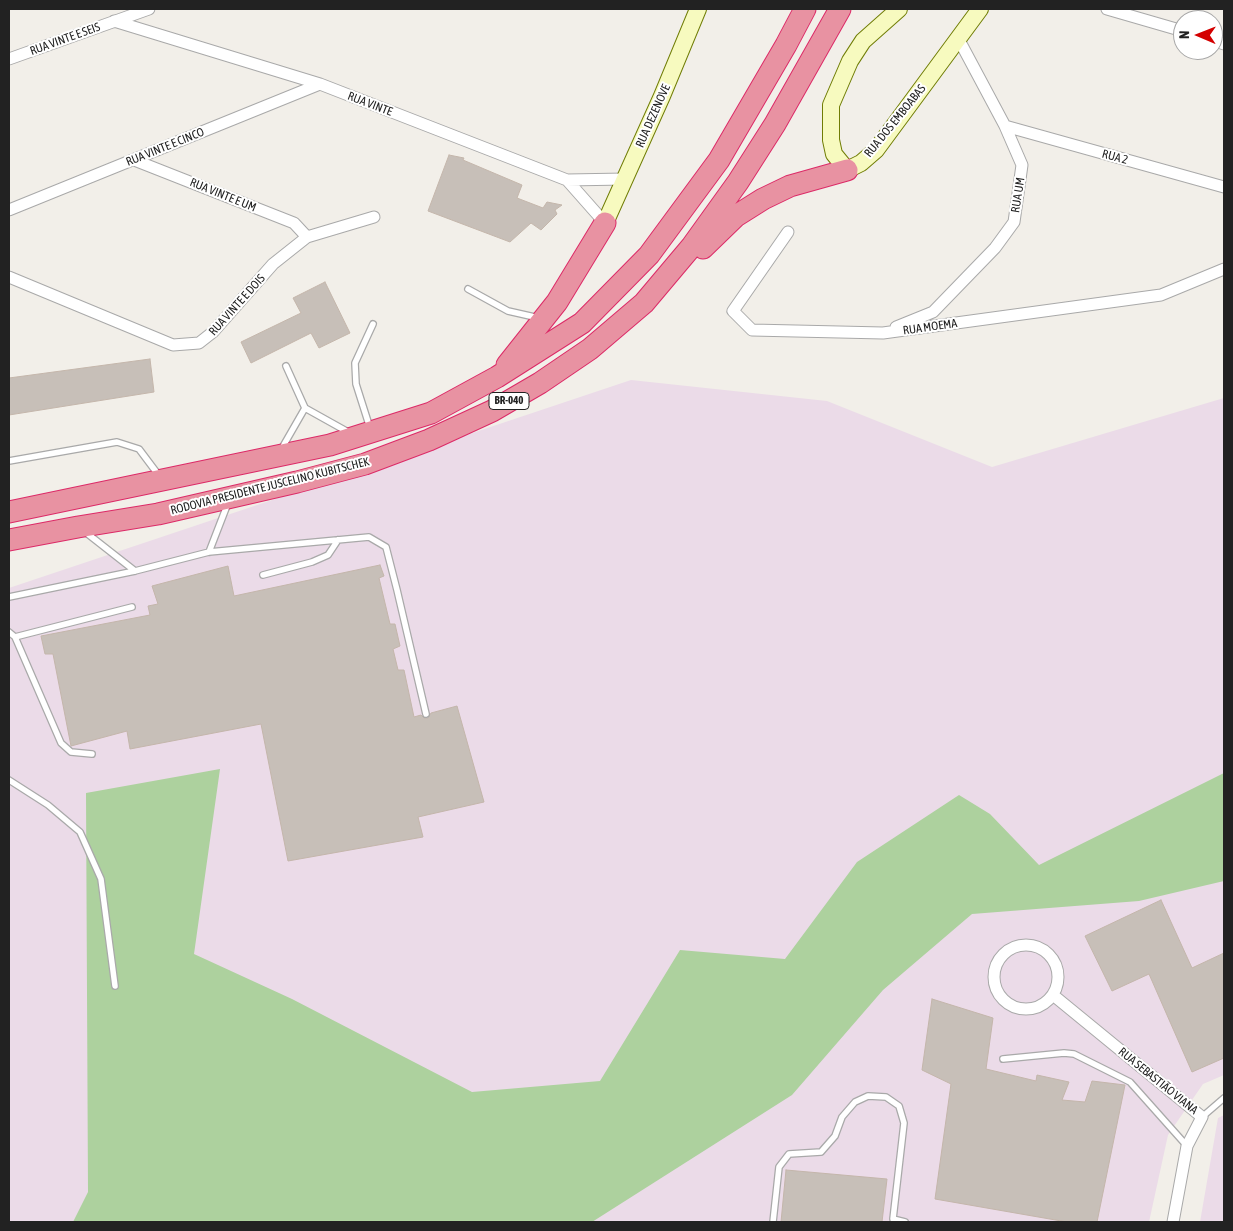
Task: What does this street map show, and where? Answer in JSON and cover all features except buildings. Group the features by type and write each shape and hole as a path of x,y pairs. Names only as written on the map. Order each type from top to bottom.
{"highway":[{"name":"RODOVIA PRESIDENTE JUSCELINO KUBITSCHEK","path":"9,512 330,445 431,413 497,378 582,323 649,255 719,160 786,45 804,9"},
{"name":"RODOVIA PRESIDENTE JUSCELINO KUBITSCHEK","path":"9,540 158,514 366,464 429,440 492,411 540,382 590,349 644,303 692,246 738,182 775,124 840,9"},
{"path":"644,303 736,216 763,199 790,186 847,170"},
{"path":"497,378 557,302 605,223"}],"main road":[{"name":"RUA DEZENOVE","path":"605,223 662,96 698,9"},
{"path":"847,170 834,154 831,140 831,105 850,61 863,41 899,9"},
{"name":"RUA DOS EMBOABAS","path":"847,170 861,164 876,150 980,9"}],"street":[{"name":"RUA VINTE E SEIS","path":"9,60 149,9"},
{"path":"1107,9 1173,29"},
{"name":"RUA VINTE","path":"114,21 320,84 568,180 605,223"},
{"name":"RUA UM","path":"883,333 933,312 995,248 1014,222 1022,165 1005,126 958,38"},
{"name":"RUA VINTE E CINCO","path":"9,210 320,84"},
{"name":"RUA 2","path":"1005,126 1224,187"},
{"name":"RUA VINTE E UM","path":"134,160 294,223 307,237"},
{"path":"568,180 625,179"},
{"name":"RUA VINTE E DOIS","path":"9,277 173,345 199,343 214,332 273,264 307,237 374,217"},
{"name":"RUA MOEMA","path":"788,232 733,311 752,330 883,333 1161,295 1224,269"},
{"path":"1021,945 1032,945 1042,948 1056,964 1058,975 1053,995 1036,1008 1026,1009 1010,1005 998,994 994,984 994,973 997,963 1003,954 1011,948 1021,945"},
{"name":"RUA SEBASTIÃO VIANA","path":"1053,995 1202,1117 1187,1146 1173,1222"}],"lane":[{"path":"468,289 508,311 543,319"},
{"path":"364,435 356,384 355,363 373,324"},
{"path":"286,366 305,408 364,435"},
{"path":"277,457 305,408"},
{"path":"9,461 117,442 139,449 163,480"},
{"path":"209,552 230,498"},
{"path":"78,527 135,571"},
{"path":"9,598 135,571 209,552 369,537 386,547 398,590 426,714"},
{"path":"263,575 312,562 328,555 338,540"},
{"path":"14,637 132,607"},
{"path":"9,632 14,637 61,742 70,752 92,754"},
{"path":"9,780 48,805 80,832 101,878 115,986"},
{"path":"1003,1059 1064,1053 1074,1054 1130,1082 1187,1146"},
{"path":"773,1222 779,1167 789,1154 821,1152 835,1136 842,1117 855,1102 868,1096 886,1097 899,1106 904,1123 893,1219 905,1222"},
{"path":"1202,1117 1224,1098"}],"shaded area":[{"path":"631,380 827,401 992,467 1224,398 1224,1075 1203,1084 1168,1135 1149,1222 9,1222 9,588"},
{"path":"1224,1115 1224,1222 1200,1222 1218,1118"}],"green space":[{"path":"220,769 194,954 292,999 472,1092 600,1081 680,950 785,959 857,862 959,795 990,814 1039,865 1224,773 1224,881 1139,901 972,914 883,990 792,1095 592,1222 73,1222 88,1192 86,793"}]}
